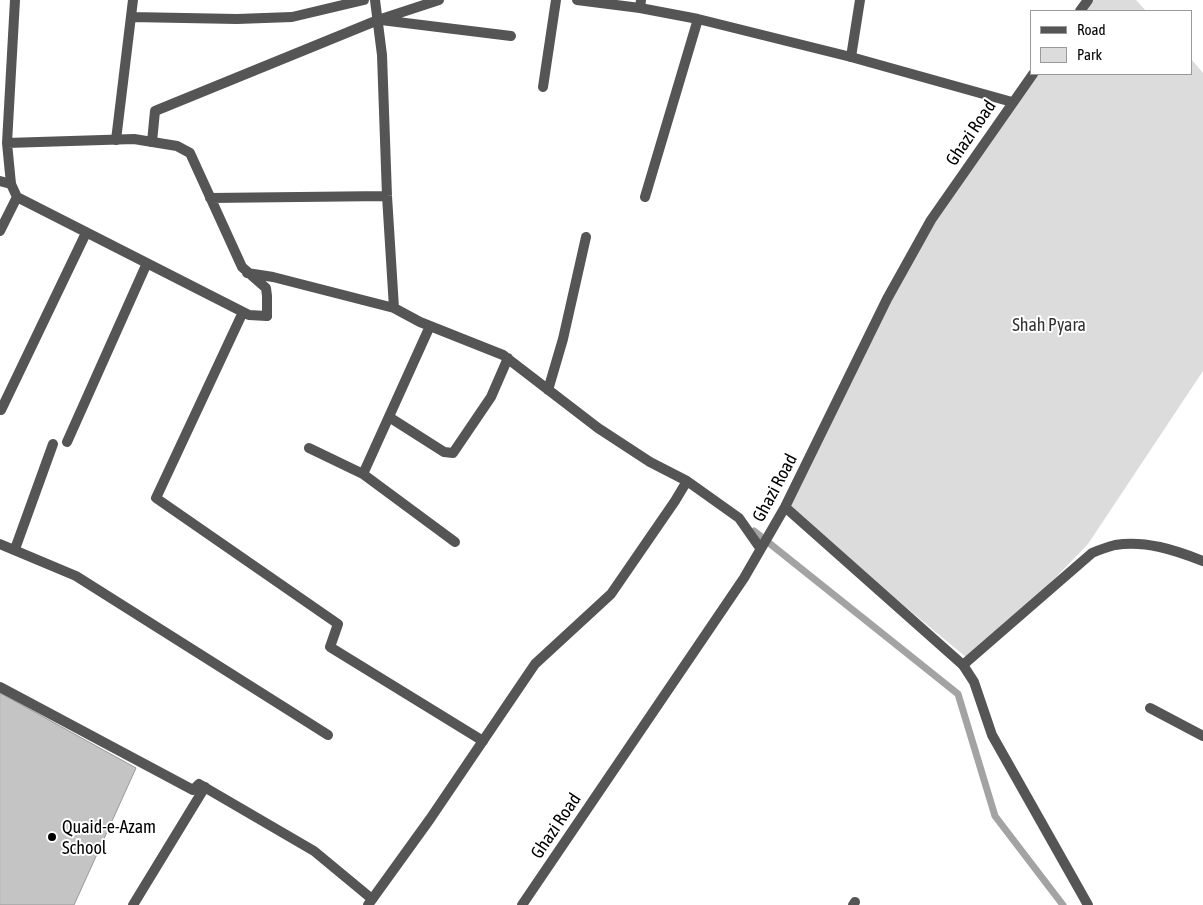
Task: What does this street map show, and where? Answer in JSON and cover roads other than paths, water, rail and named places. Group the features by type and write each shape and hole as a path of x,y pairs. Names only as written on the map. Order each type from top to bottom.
{"street":[{"path":"7,143 134,139 177,146 190,153 242,267 266,288 267,316 249,315 242,312 17,198 11,184 7,143 15,0"},
{"path":"116,140 133,0"},
{"path":"131,17 237,19 292,17 364,0"},
{"path":"375,0 382,55 387,196 394,308"},
{"path":"152,142 155,111 378,20 439,0"},
{"path":"542,87 556,0"},
{"path":"577,0 641,4 850,57 1012,102"},
{"path":"850,57 860,0"},
{"path":"645,197 698,19"},
{"path":"378,20 511,36"},
{"name":"Ghazi Road","path":"522,905 744,578 785,507 887,299 931,220 1032,75"},
{"path":"0,181 11,184"},
{"path":"210,198 387,196"},
{"path":"0,231 17,198"},
{"path":"1,410 86,233"},
{"path":"548,390 564,339 586,237"},
{"path":"67,442 147,263"},
{"path":"247,272 394,308 430,326 503,355 605,433 650,462 687,481 739,518 764,542"},
{"path":"242,312 156,498 338,624 330,647 483,741"},
{"path":"363,474 430,326"},
{"path":"389,417 444,452 453,453 491,397 508,358"},
{"path":"15,550 53,444"},
{"path":"309,448 363,474 455,542"},
{"path":"2,692 193,790 199,784 314,851 370,902 430,820 535,664 611,594 687,481"},
{"path":"785,507 963,665 974,682 992,735 1088,905"},
{"path":"0,544 76,576 328,735"},
{"path":"963,665 1092,553 1114,546 1140,544 1170,549 1203,561"},
{"path":"1150,708 1203,736"},
{"path":"133,905 204,787"}],"waterway":[{"path":"754,531 958,694 995,816 1063,905"}],"place":[{"name":"Quaid-e-Azam School","path":"52,837"}],"park label":[{"name":"Shah Pyara","path":"1049,325"}]}
